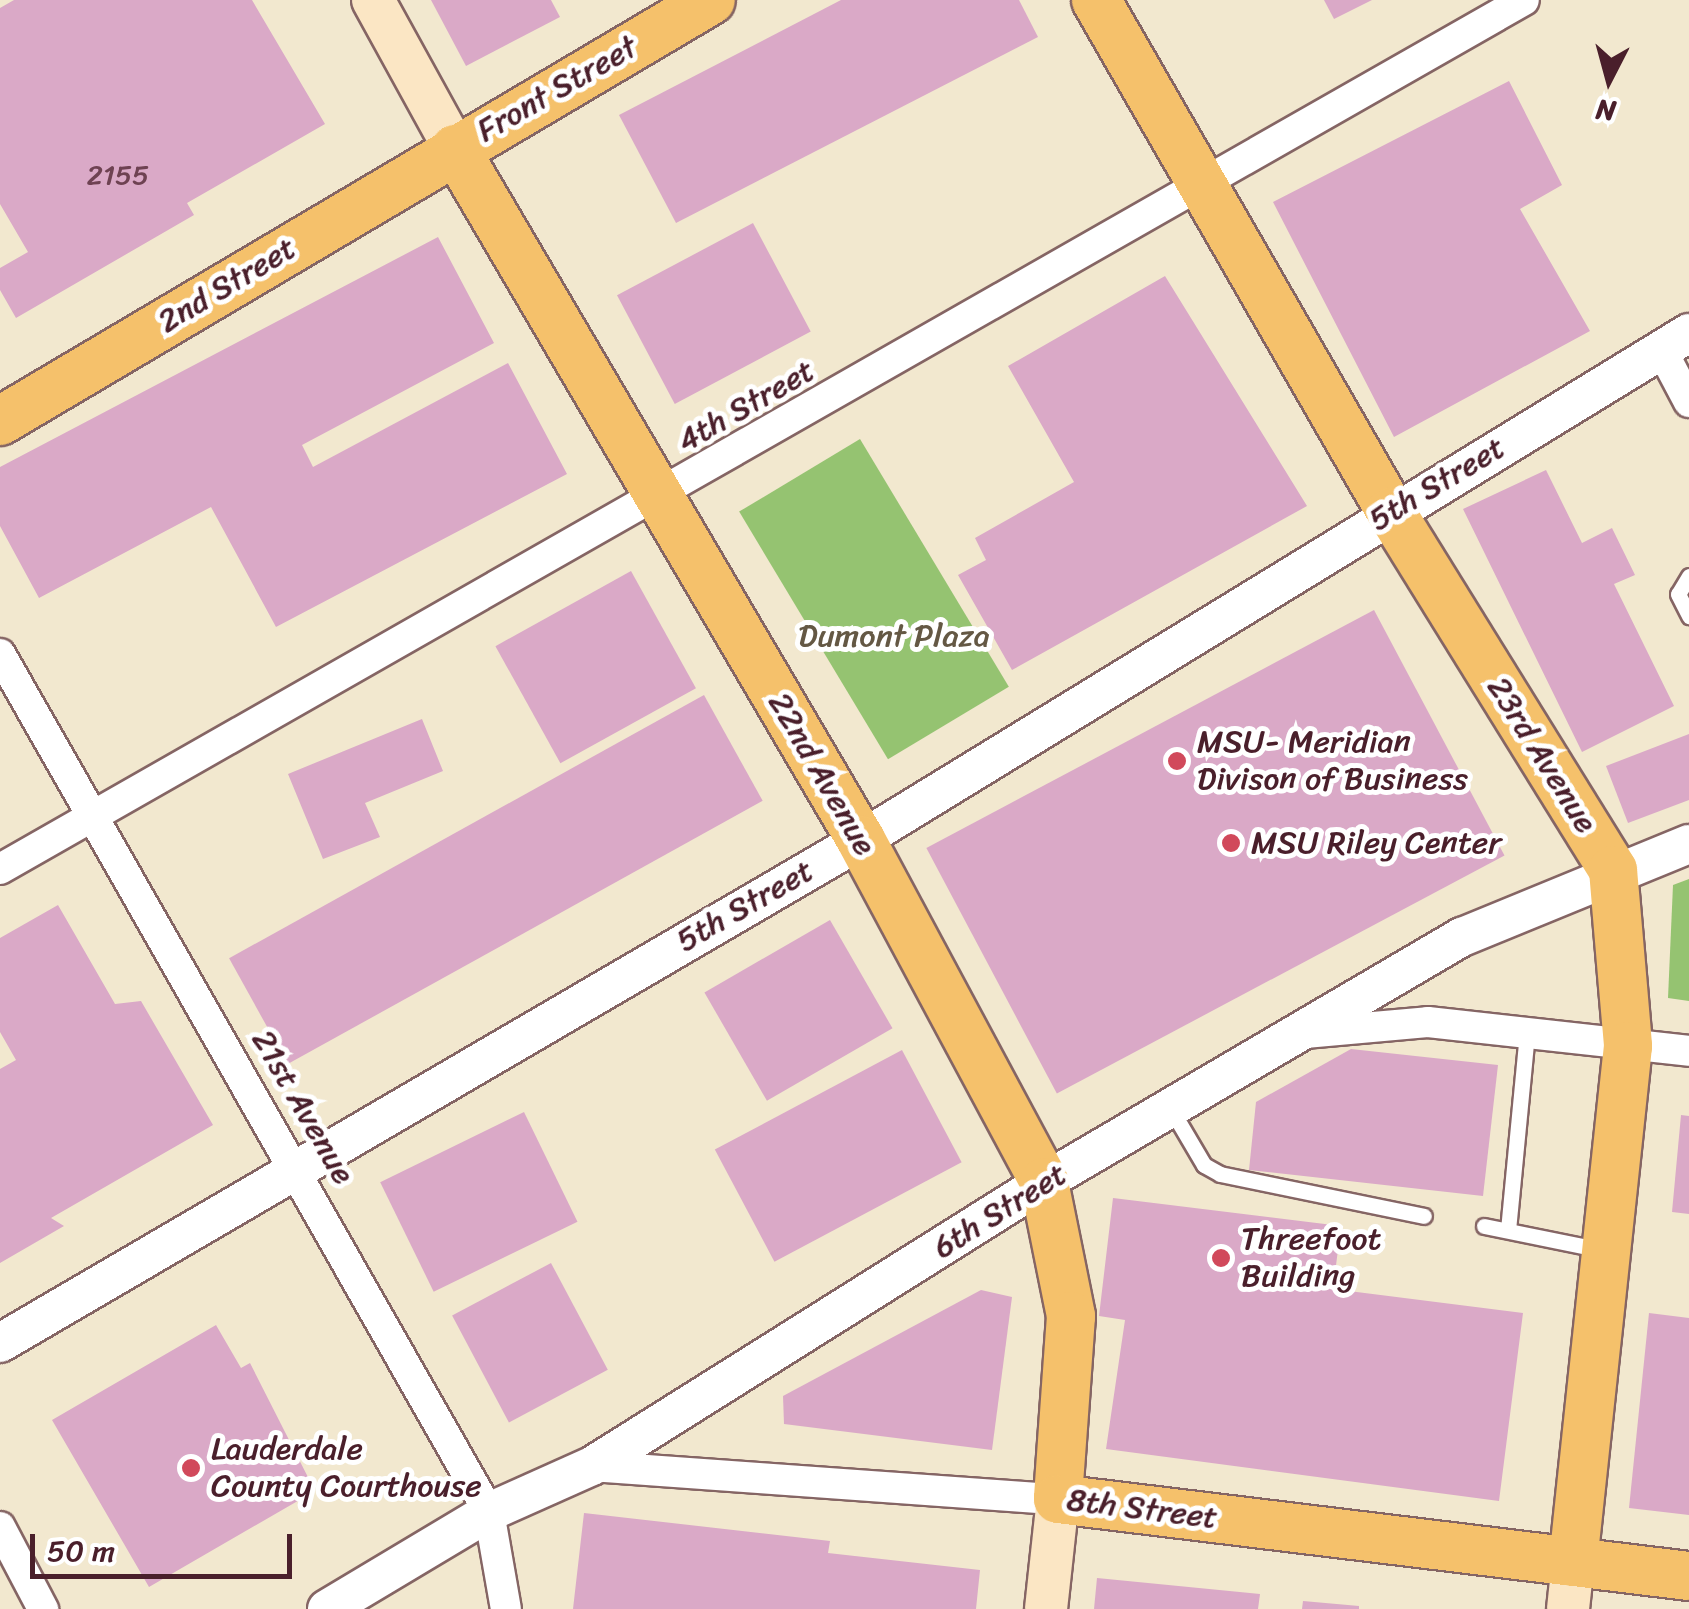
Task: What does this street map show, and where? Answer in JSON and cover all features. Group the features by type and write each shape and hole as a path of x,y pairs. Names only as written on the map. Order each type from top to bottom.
{"main road":[{"name":"22nd Avenue","path":"372,0 455,149 861,840 1044,1182 1070,1316 1046,1609"},
{"name":"Front Street","path":"455,149 711,0"},
{"name":"23rd Avenue","path":"1096,0 1391,512 1612,870 1628,1046 1568,1609"},
{"name":"2nd Street","path":"0,421 455,149"},
{"name":"8th Street","path":"1058,1498 1689,1576"}],"street":[{"name":"4th Street","path":"0,870 1524,0"},
{"name":"5th Street","path":"0,1344 296,1163 861,840 1675,341"},
{"path":"1675,341 1689,402"},
{"name":"21st Avenue","path":"0,654 296,1163 489,1512 506,1609"},
{"name":"6th Street","path":"327,1609 489,1512 592,1466 1044,1182 1304,1033 1462,936 1612,870 1689,844"},
{"path":"1304,1033 1428,1022 1689,1051"},
{"name":"8th Street","path":"592,1466 1058,1498"},
{"path":"0,1526 44,1609"}],"lane":[{"path":"1689,576 1678,594 1689,616"},
{"path":"1508,1230 1527,1034"},
{"path":"1171,1110 1204,1165 1220,1174 1424,1216"},
{"path":"1484,1226 1606,1251"}],"green space":[{"name":"Dumont Plaza","path":"860,439 1009,687 888,759 739,512"},
{"path":"1689,879 1689,1001 1668,998 1673,885"}],"building":[{"path":"14,0 252,0 325,124 187,203 194,215 16,318 0,290 0,268 28,252 0,204 0,8"},
{"path":"431,0 551,0 560,17 466,66"},
{"path":"841,0 1019,0 1038,37 676,223 619,115"},
{"path":"1324,0 1372,0 1334,19"},
{"path":"1509,81 1562,185 1520,209 1590,331 1394,437 1273,202"},
{"path":"753,223 811,332 675,404 617,295"},
{"path":"438,237 494,343 302,445 313,467 508,363 567,474 276,627 211,507 39,598 0,526 0,467"},
{"path":"1165,276 1307,506 1012,670 958,575 986,560 975,538 1074,482 1008,366"},
{"path":"1546,470 1582,543 1612,528 1635,575 1614,584 1674,706 1582,752 1463,509"},
{"path":"631,571 696,688 560,763 495,646"},
{"name":"MSU Riley Center","path":"1374,610 1505,855 1057,1093 926,848"},
{"path":"704,695 763,801 288,1064 229,958"},
{"path":"422,719 443,771 365,803 380,837 323,859 288,774"},
{"path":"1689,734 1689,800 1628,823 1606,766"},
{"path":"58,905 115,1004 141,1001 213,1125 51,1218 64,1226 0,1263 0,1069 16,1060 0,1032 0,938"},
{"path":"830,920 892,1028 767,1101 704,992"},
{"path":"1351,1049 1498,1065 1483,1196 1249,1170 1256,1102"},
{"path":"902,1050 962,1162 774,1262 715,1150"},
{"path":"524,1112 577,1222 434,1292 380,1182"},
{"path":"1681,1115 1689,1116 1689,1214 1672,1212"},
{"path":"1113,1198 1341,1226 1333,1289 1523,1313 1499,1501 1106,1449 1125,1320 1099,1316"},
{"path":"551,1263 608,1370 509,1422 452,1316"},
{"path":"981,1290 1012,1297 992,1450 784,1424 783,1396"},
{"path":"1649,1313 1689,1318 1689,1515 1629,1508"},
{"name":"Lauderdale County Courthouse","path":"216,1325 241,1368 250,1363 315,1491 149,1587 52,1420"},
{"path":"584,1513 830,1541 828,1553 980,1570 976,1609 573,1609"},
{"path":"1097,1578 1260,1594 1258,1609 1094,1609"},
{"path":"1303,1601 1359,1606 1359,1609 1302,1609"}],"place":[{"name":"MSU- Meridian Divison of Business","path":"1177,761"},
{"name":"MSU Riley Center","path":"1231,843"},
{"name":"Threefoot Building","path":"1221,1258"},
{"name":"Lauderdale County Courthouse","path":"191,1468"}]}
